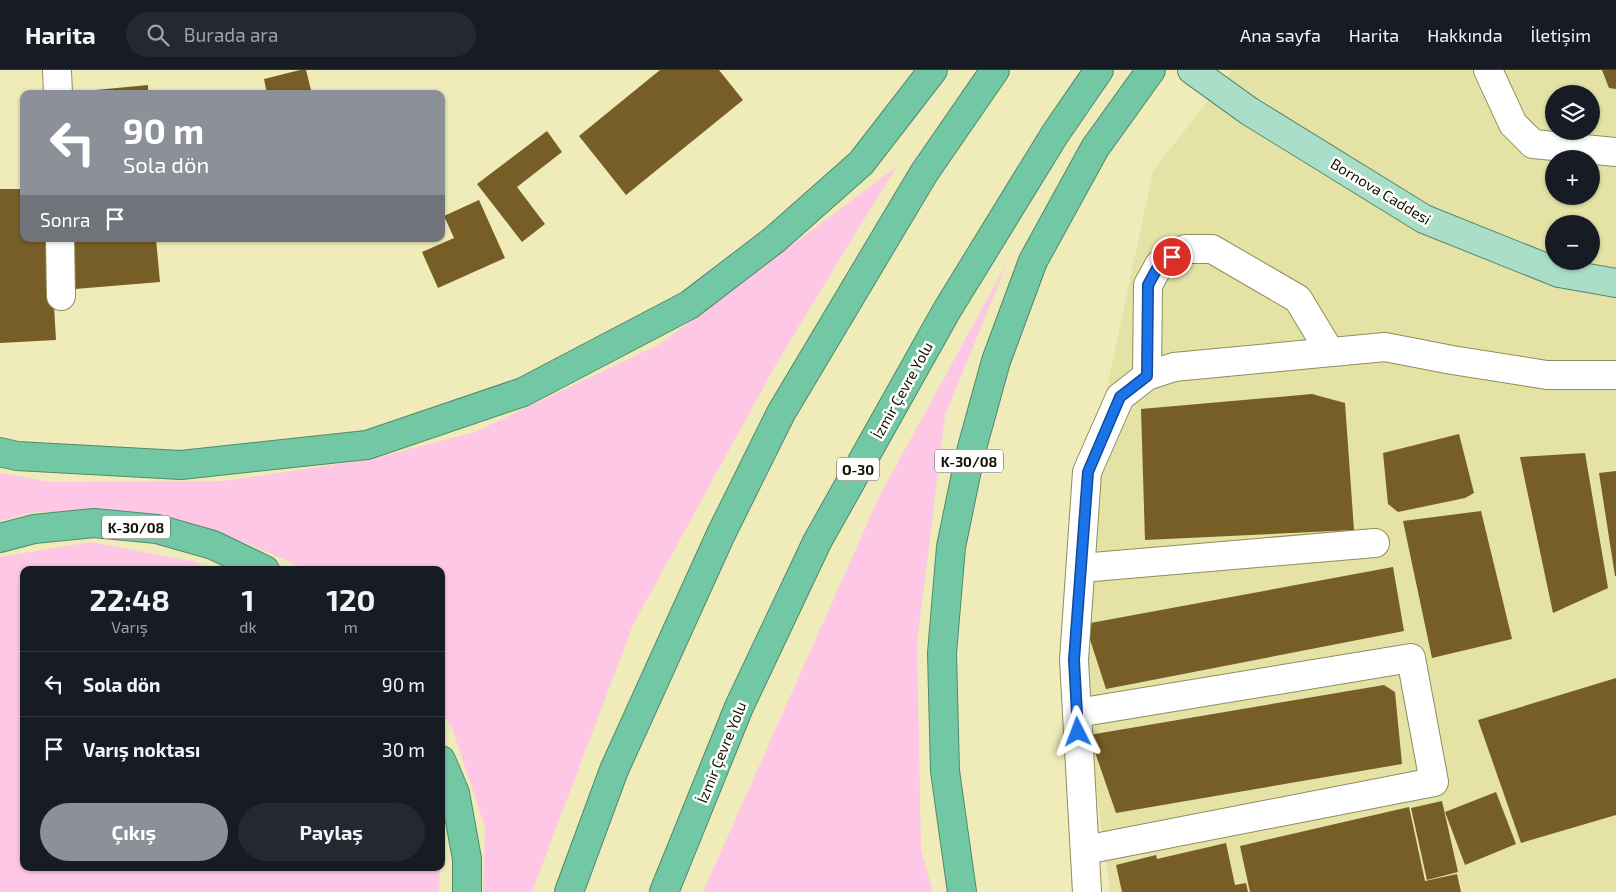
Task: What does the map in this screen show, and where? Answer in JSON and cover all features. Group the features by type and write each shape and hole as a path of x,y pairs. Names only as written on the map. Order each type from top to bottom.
{"highway":[{"path":"0,452 17,456 181,465 367,445 524,392 689,305 774,240 861,163 933,70"},
{"path":"568,892 614,770 721,534 781,413 924,173 995,70"},
{"name":"İzmir Çevre Yolu","path":"664,892 739,706 817,542 947,310 1055,134 1099,70"},
{"name":"K-30/08","path":"962,892 945,771 942,653 951,547 970,455 996,360 1033,260 1095,148 1151,70"},
{"name":"K-30/08","path":"0,538 34,530 94,523 157,529 213,544 257,566"},
{"path":"445,769 455,793 467,859 467,892"}],"main road":[{"name":"Bornova Caddesi","path":"1192,70 1249,111 1424,219 1559,273 1616,283"}],"street":[{"path":"57,70 58,90"},
{"path":"1488,70 1513,124 1533,144 1616,152"},
{"path":"60,242 61,296"},
{"path":"1147,376 1148,285 1159,265 1185,249 1212,249 1298,299 1330,352"},
{"path":"1087,892 1074,660 1088,472 1120,397 1147,376 1174,367 1385,347 1547,376 1616,375"},
{"path":"1081,568 1375,542"},
{"path":"1077,713 1411,658 1434,782 1085,850"}],"shaded area":[{"path":"1232,70 1616,70 1616,892 1110,892 1083,687 1091,463 1153,171"},
{"path":"896,167 779,359 633,625 532,892 483,892 485,827 452,728 445,717 445,566 299,566 246,543 138,512 34,512 0,521 0,473 51,482 224,481 367,460 475,432 660,344"},
{"path":"1008,261 945,416 917,642 921,850 933,892 703,892 879,497"},
{"path":"91,542 196,562 204,566 20,566 20,871 440,871 439,892 0,892 0,557"}],"building":[{"path":"306,70 311,90 266,90 264,79"},
{"path":"660,70 719,70 743,100 626,195 579,136"},
{"path":"1602,70 1616,70 1616,89 1609,88"},
{"path":"148,85 148,90 96,90"},
{"path":"547,131 562,152 517,187 545,224 522,242 477,184"},
{"path":"0,189 20,189 20,242 50,242 56,340 0,343"},
{"path":"479,200 505,258 438,288 422,252 454,238 445,216"},
{"path":"70,242 156,242 160,282 75,289"},
{"path":"1312,394 1345,403 1354,530 1145,540 1141,409"},
{"path":"1459,434 1474,493 1465,498 1398,512 1388,504 1383,453"},
{"path":"1585,453 1608,588 1553,613 1520,457"},
{"path":"1616,471 1616,576 1615,576 1599,473"},
{"path":"1481,511 1512,639 1432,658 1403,521"},
{"path":"1393,567 1404,631 1106,689 1085,624"},
{"path":"1616,678 1616,815 1521,843 1478,720"},
{"path":"1384,685 1395,692 1402,764 1116,813 1089,735"},
{"path":"1496,792 1516,844 1465,865 1445,812"},
{"path":"1442,801 1458,872 1427,880 1411,808"},
{"path":"1409,807 1425,881 1457,874 1461,892 1250,892 1240,846"},
{"path":"1226,843 1235,885 1246,883 1248,892 1122,892 1116,865 1156,855 1157,859"}],"route":[{"path":"1078,732 1074,660 1088,472 1120,397 1147,376 1148,285 1159,265 1172,257"}]}
